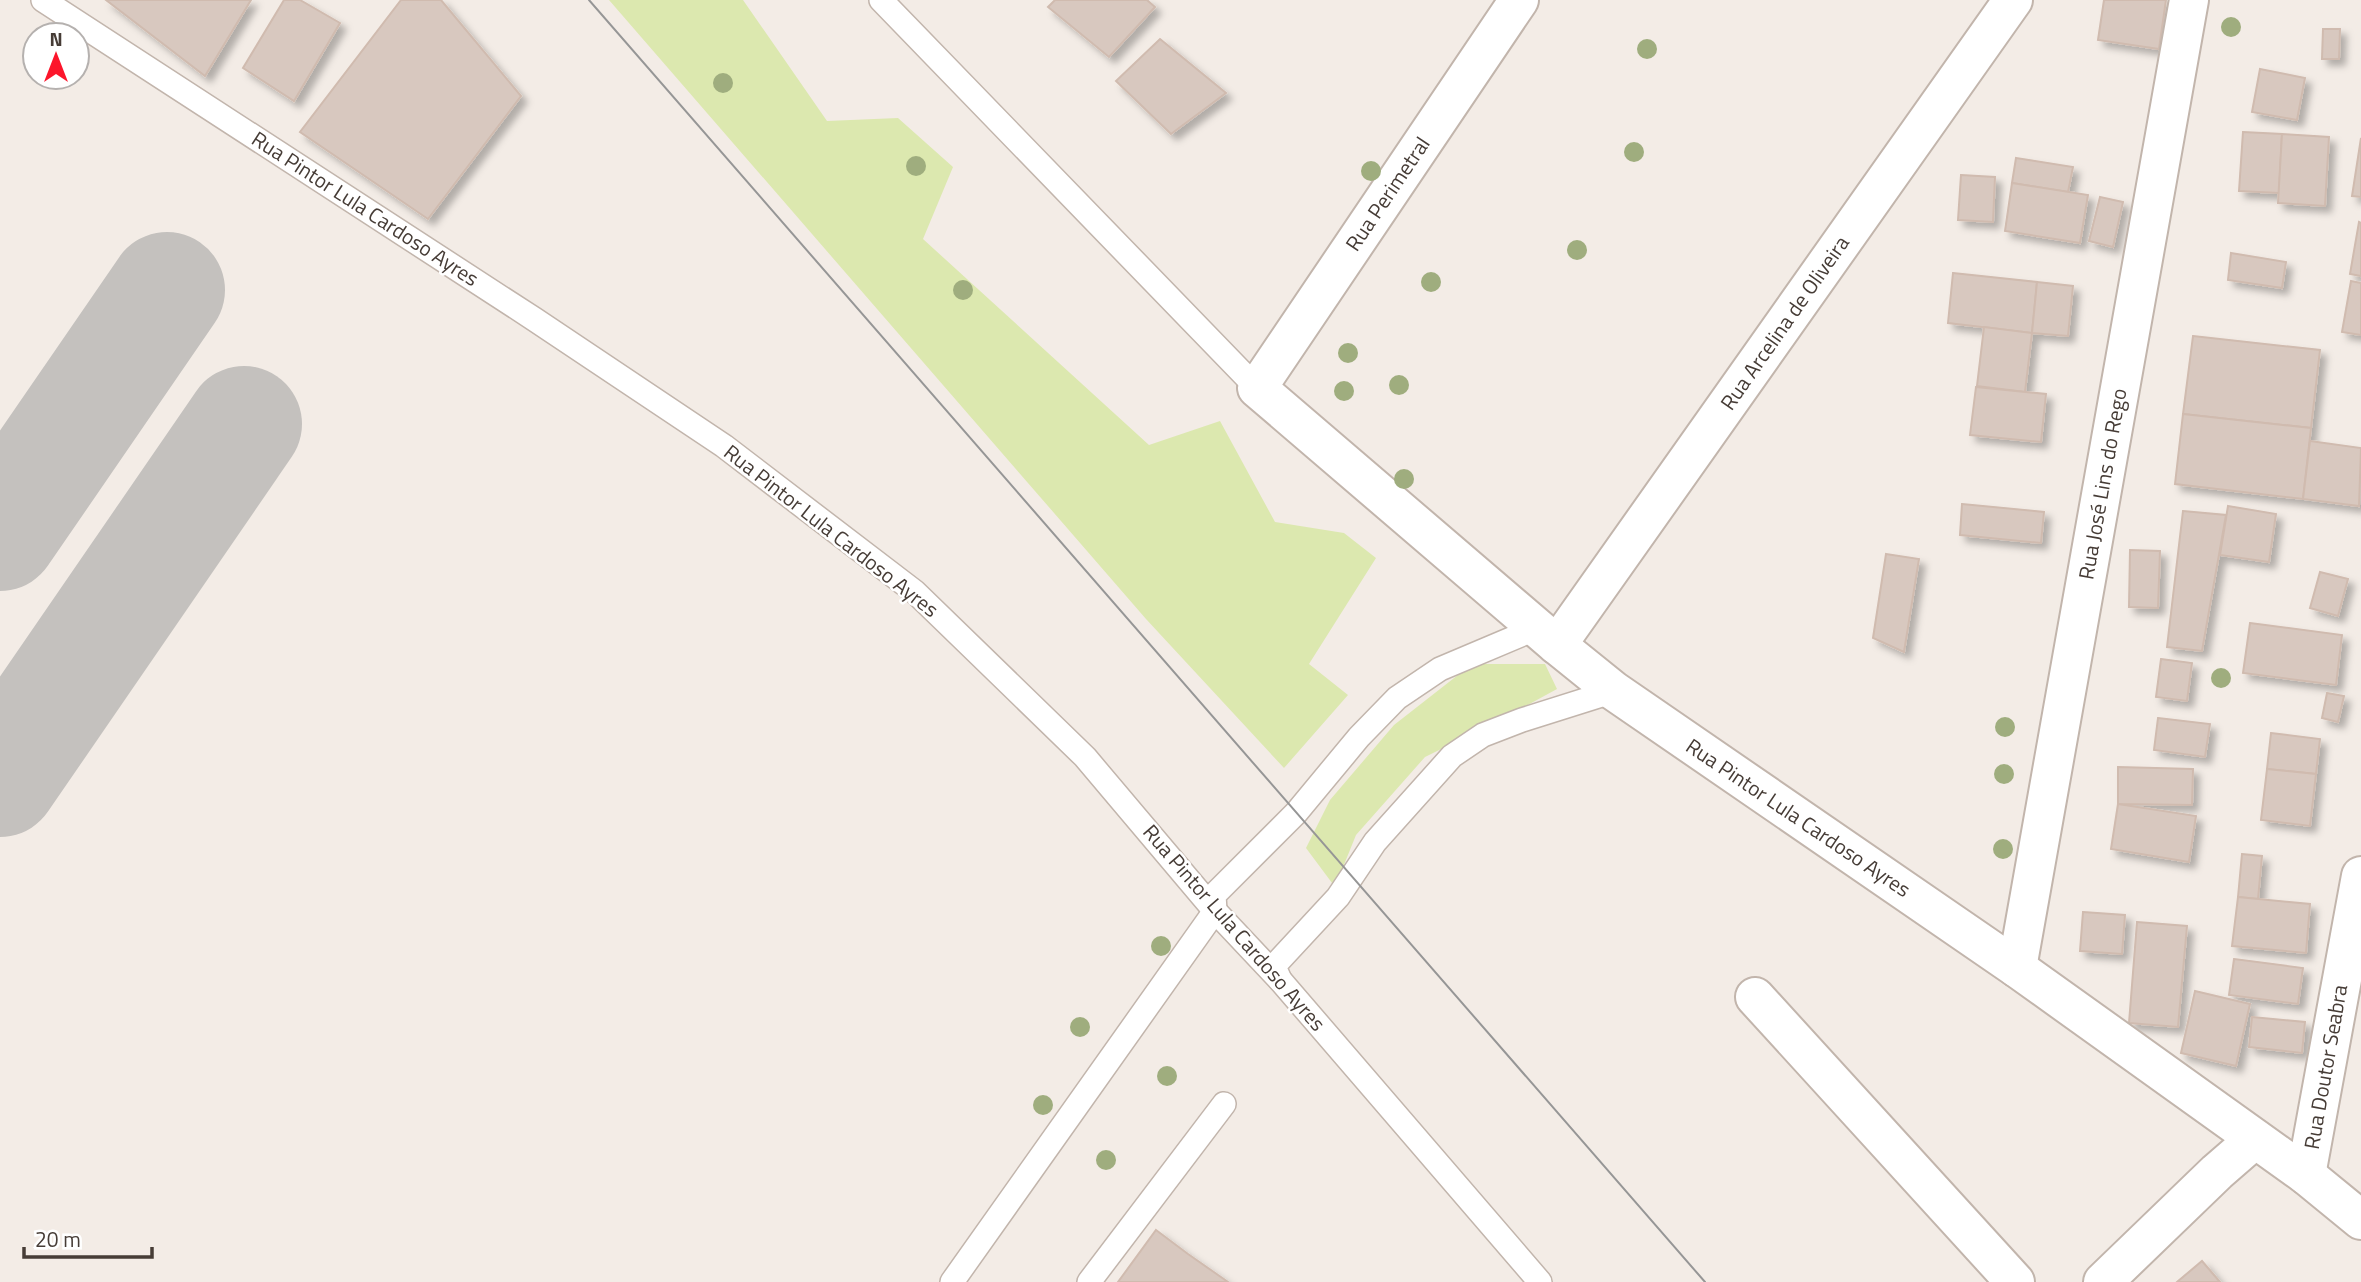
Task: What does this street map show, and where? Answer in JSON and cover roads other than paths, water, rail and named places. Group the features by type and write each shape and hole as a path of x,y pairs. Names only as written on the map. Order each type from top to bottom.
{"street":[{"name":"Rua Perimetral","path":"1257,388 1519,0"},
{"name":"Rua Arcelina de Oliveira","path":"1547,636 2013,0"},
{"name":"Rua José Lins do Rego","path":"2017,968 2189,0"},
{"name":"Rua Pintor Lula Cardoso Ayres","path":"1257,388 1614,691 2017,968 2306,1175 2361,1220"},
{"name":"Rua Doutor Seabra","path":"2306,1175 2361,876"},
{"path":"1755,998 2015,1282"},
{"path":"2103,1282 2255,1139"}],"lane":[{"name":"Rua Pintor Lula Cardoso Ayres","path":"43,0 522,311 724,446 915,592 1085,757 1215,911 1280,980 1540,1282"},
{"path":"881,0 1257,388"},
{"path":"952,1282 1215,911 1214,895 1296,813 1359,737 1397,698 1440,669 1547,636"},
{"path":"1280,980 1274,966 1338,897 1375,842 1452,756 1483,735 1614,691"},
{"path":"1088,1282 1224,1104"}],"tram line":[{"path":"589,0 1705,1282"}]}
